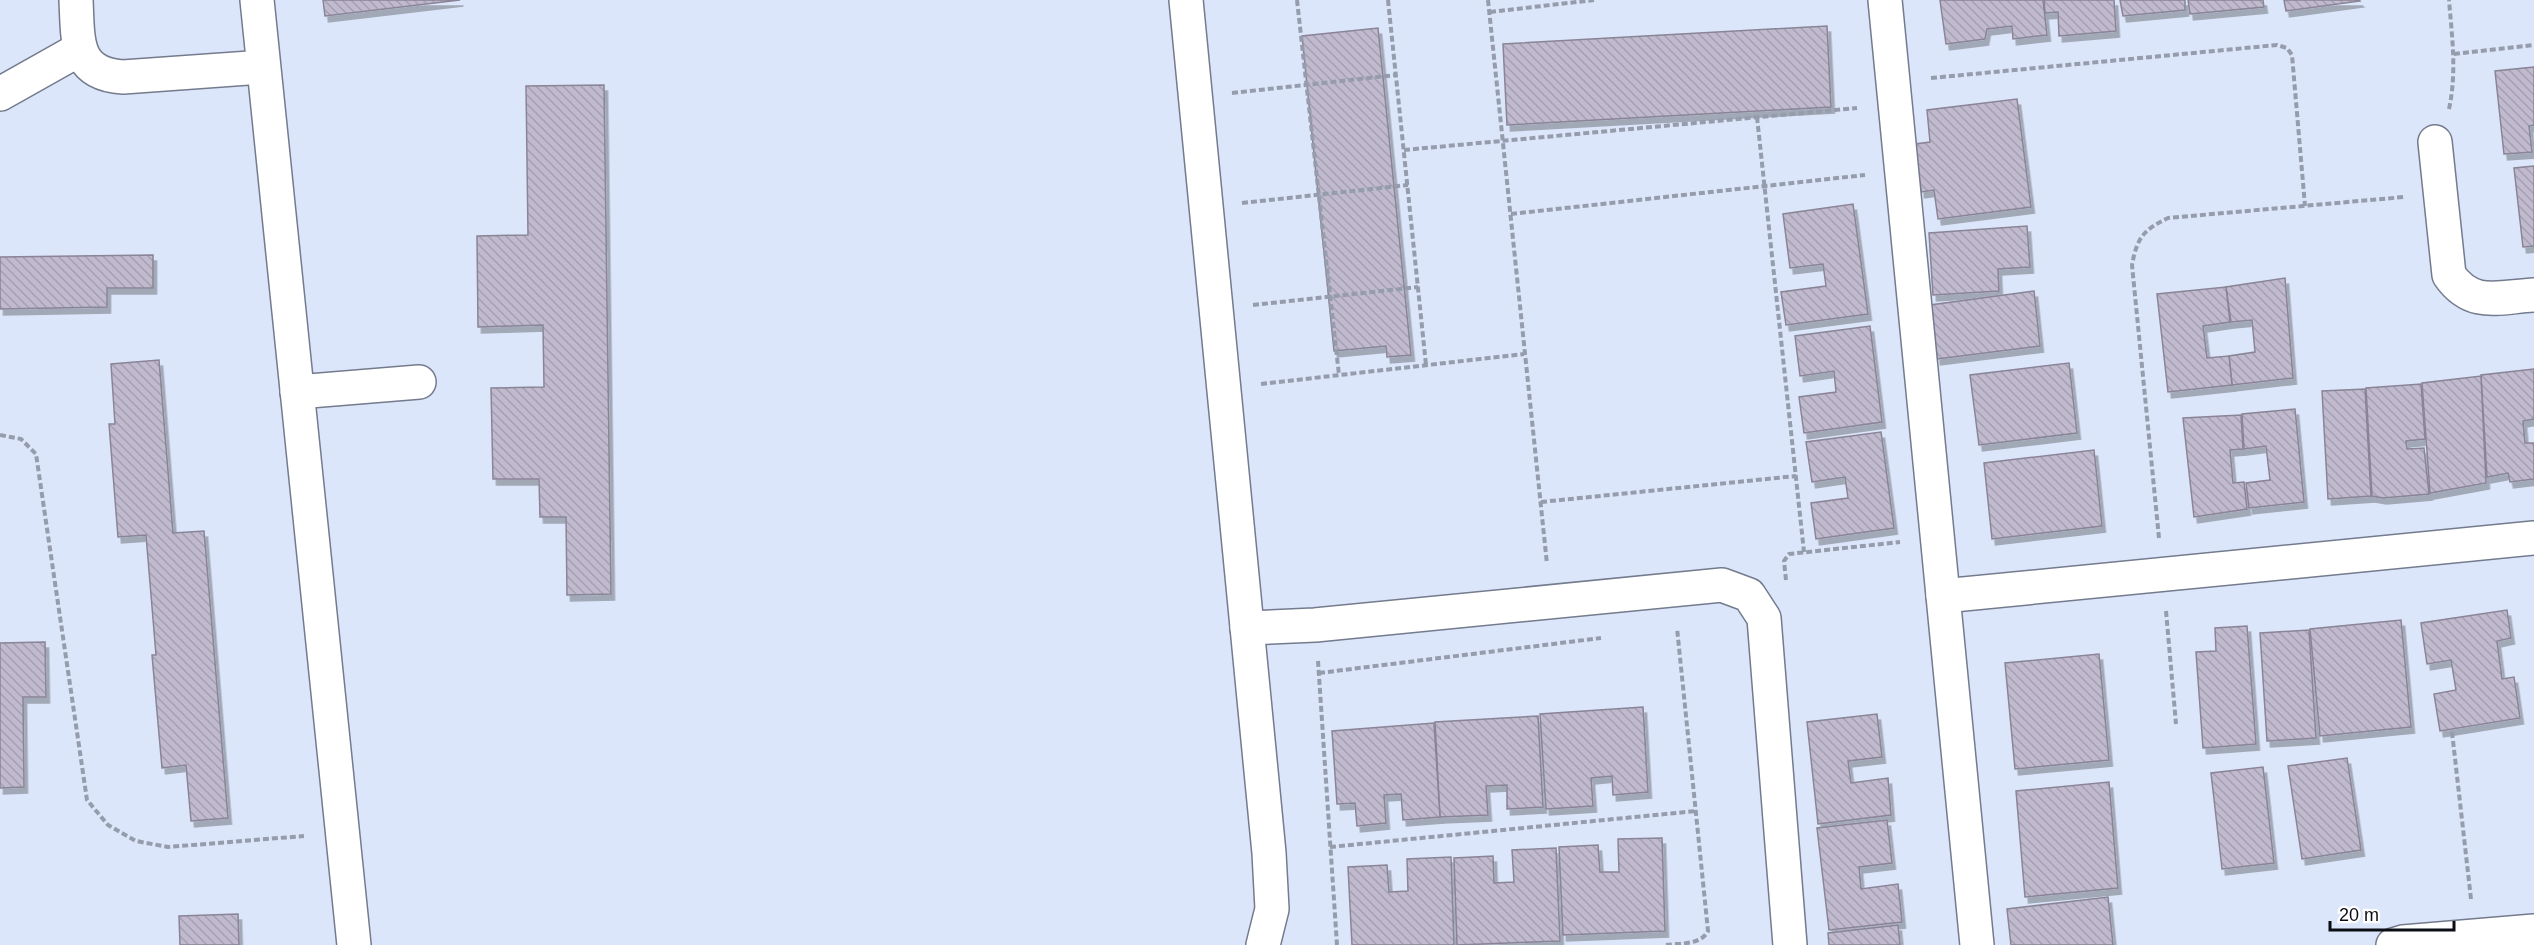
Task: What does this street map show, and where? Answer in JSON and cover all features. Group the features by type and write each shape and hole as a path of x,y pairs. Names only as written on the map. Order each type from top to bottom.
{"street":[{"path":"76,0 80,49 91,67 106,76 123,77 263,67"},
{"path":"257,0 354,945"},
{"path":"1186,0 1269,853 1272,909 1263,945"},
{"path":"1885,0 1977,945"},
{"path":"0,94 80,49"},
{"path":"2435,142 2450,275 2459,288 2474,297 2534,295"},
{"path":"297,392 419,382"},
{"path":"1943,596 2534,538"},
{"path":"1247,628 1316,625 1551,600 1722,585 1749,595 1764,618 1790,945"},
{"path":"2392,945 2403,942 2534,931"}],"path":[{"path":"1297,0 1339,375"},
{"path":"1388,0 1426,365"},
{"path":"1488,0 1551,600"},
{"path":"1490,12 1594,0"},
{"path":"2435,142 2448,115 2454,85 2454,54 2449,0"},
{"path":"1404,150 1757,117 1894,93 2277,45 2287,48 2292,55 2304,206"},
{"path":"2454,54 2534,45"},
{"path":"1195,97 1396,75"},
{"path":"1757,117 1804,552"},
{"path":"1511,214 1902,171"},
{"path":"1206,207 1408,185"},
{"path":"2176,724 2132,265 2136,244 2149,228 2168,218 2440,194"},
{"path":"1216,309 1418,286"},
{"path":"1224,388 1525,354"},
{"path":"0,435 21,439 36,454 87,800 108,825 136,841 168,847 343,833"},
{"path":"1540,502 1796,476"},
{"path":"1786,584 1784,561 1789,554 1938,538"},
{"path":"1666,945 1699,942 1705,938 1708,931 1673,589"},
{"path":"1316,625 1337,945"},
{"path":"1665,630 1677,629"},
{"path":"1319,673 1608,638"},
{"path":"2452,732 2475,936"},
{"path":"1330,847 1696,811"}],"building":[{"path":"323,0 460,0 325,16"},
{"path":"1940,0 2043,0 2047,35 2013,39 2012,26 1987,29 1985,39 1946,44"},
{"path":"2044,0 2114,0 2116,31 2059,36 2058,12 2045,13"},
{"path":"2120,0 2185,0 2185,10 2123,16"},
{"path":"2188,0 2263,0 2264,7 2190,14"},
{"path":"2284,0 2359,0 2360,1 2286,11"},
{"path":"1827,26 1831,107 1507,125 1503,44"},
{"path":"1378,28 1411,355 1387,357 1386,346 1334,351 1302,36"},
{"path":"2534,67 2534,125 2529,126 2532,152 2504,154 2495,71"},
{"path":"604,85 611,594 567,595 566,517 540,517 539,479 493,479 491,388 544,387 543,325 478,327 477,236 528,235 526,86"},
{"path":"2017,99 2031,207 1938,219 1934,190 1921,192 1915,144 1930,142 1927,110"},
{"path":"2534,166 2534,246 2523,247 2514,168"},
{"path":"1853,204 1868,314 1786,325 1781,292 1826,286 1823,264 1790,268 1783,214"},
{"path":"2027,226 2030,267 1998,269 1999,291 1933,295 1929,233"},
{"path":"153,255 153,288 107,288 107,307 0,309 0,257"},
{"path":"2285,278 2293,378 2232,385 2229,356 2255,352 2252,320 2231,322 2226,287"},
{"path":"2226,287 2230,322 2203,326 2207,358 2229,356 2232,385 2168,392 2157,294"},
{"path":"2034,291 2040,346 1937,359 1930,305"},
{"path":"1870,326 1882,422 1804,433 1799,397 1836,392 1834,371 1800,376 1795,336"},
{"path":"159,360 173,533 204,531 228,818 191,821 186,765 162,768 152,655 156,655 146,535 118,537 109,424 115,424 111,364"},
{"path":"2069,363 2077,433 1979,445 1970,375"},
{"path":"2534,369 2534,419 2523,421 2525,443 2534,443 2534,479 2510,482 2508,473 2487,477 2481,375"},
{"path":"2481,376 2486,483 2430,493 2422,383"},
{"path":"2421,384 2425,439 2406,441 2407,449 2424,448 2429,494 2383,498 2372,496 2366,388"},
{"path":"2365,389 2371,496 2328,499 2322,391"},
{"path":"2295,409 2304,502 2249,508 2246,483 2270,480 2266,446 2244,449 2242,414"},
{"path":"2241,415 2243,449 2230,450 2233,483 2244,482 2247,509 2194,517 2183,418"},
{"path":"1881,432 1894,528 1816,539 1811,503 1848,498 1845,477 1812,482 1806,442"},
{"path":"2094,450 2102,526 1992,539 1984,463"},
{"path":"2507,610 2511,638 2497,641 2502,679 2514,677 2520,718 2440,731 2434,694 2456,690 2451,660 2427,664 2421,623"},
{"path":"2401,620 2411,727 2320,736 2310,629"},
{"path":"2247,626 2256,744 2203,748 2196,652 2216,651 2215,628"},
{"path":"2309,630 2316,738 2267,741 2260,633"},
{"path":"45,642 46,697 23,697 24,787 0,788 0,643"},
{"path":"2099,654 2109,760 2015,769 2005,663"},
{"path":"1643,707 1648,792 1613,795 1612,776 1591,778 1593,806 1546,809 1540,714"},
{"path":"1877,714 1882,757 1848,761 1851,783 1888,778 1891,815 1818,824 1807,722"},
{"path":"1538,716 1543,807 1507,809 1507,785 1486,786 1488,815 1440,817 1435,722"},
{"path":"1434,723 1440,817 1403,820 1401,794 1384,795 1386,823 1357,826 1355,803 1337,804 1332,731"},
{"path":"2347,758 2361,850 2302,859 2288,766"},
{"path":"2263,767 2274,863 2222,869 2211,773"},
{"path":"2109,782 2118,888 2025,897 2016,791"},
{"path":"1887,820 1892,863 1859,867 1861,889 1898,884 1902,922 1829,930 1817,828"},
{"path":"1662,838 1665,931 1563,935 1559,847 1598,845 1600,872 1619,872 1618,839"},
{"path":"1556,848 1560,941 1457,945 1454,858 1493,856 1494,883 1514,882 1512,850"},
{"path":"1451,857 1454,945 1352,945 1348,867 1387,865 1389,892 1408,891 1407,859"},
{"path":"2108,897 2113,945 2011,945 2007,909"},
{"path":"238,914 239,945 180,945 179,916"},
{"path":"1898,925 1900,945 1829,945 1828,933"}]}
